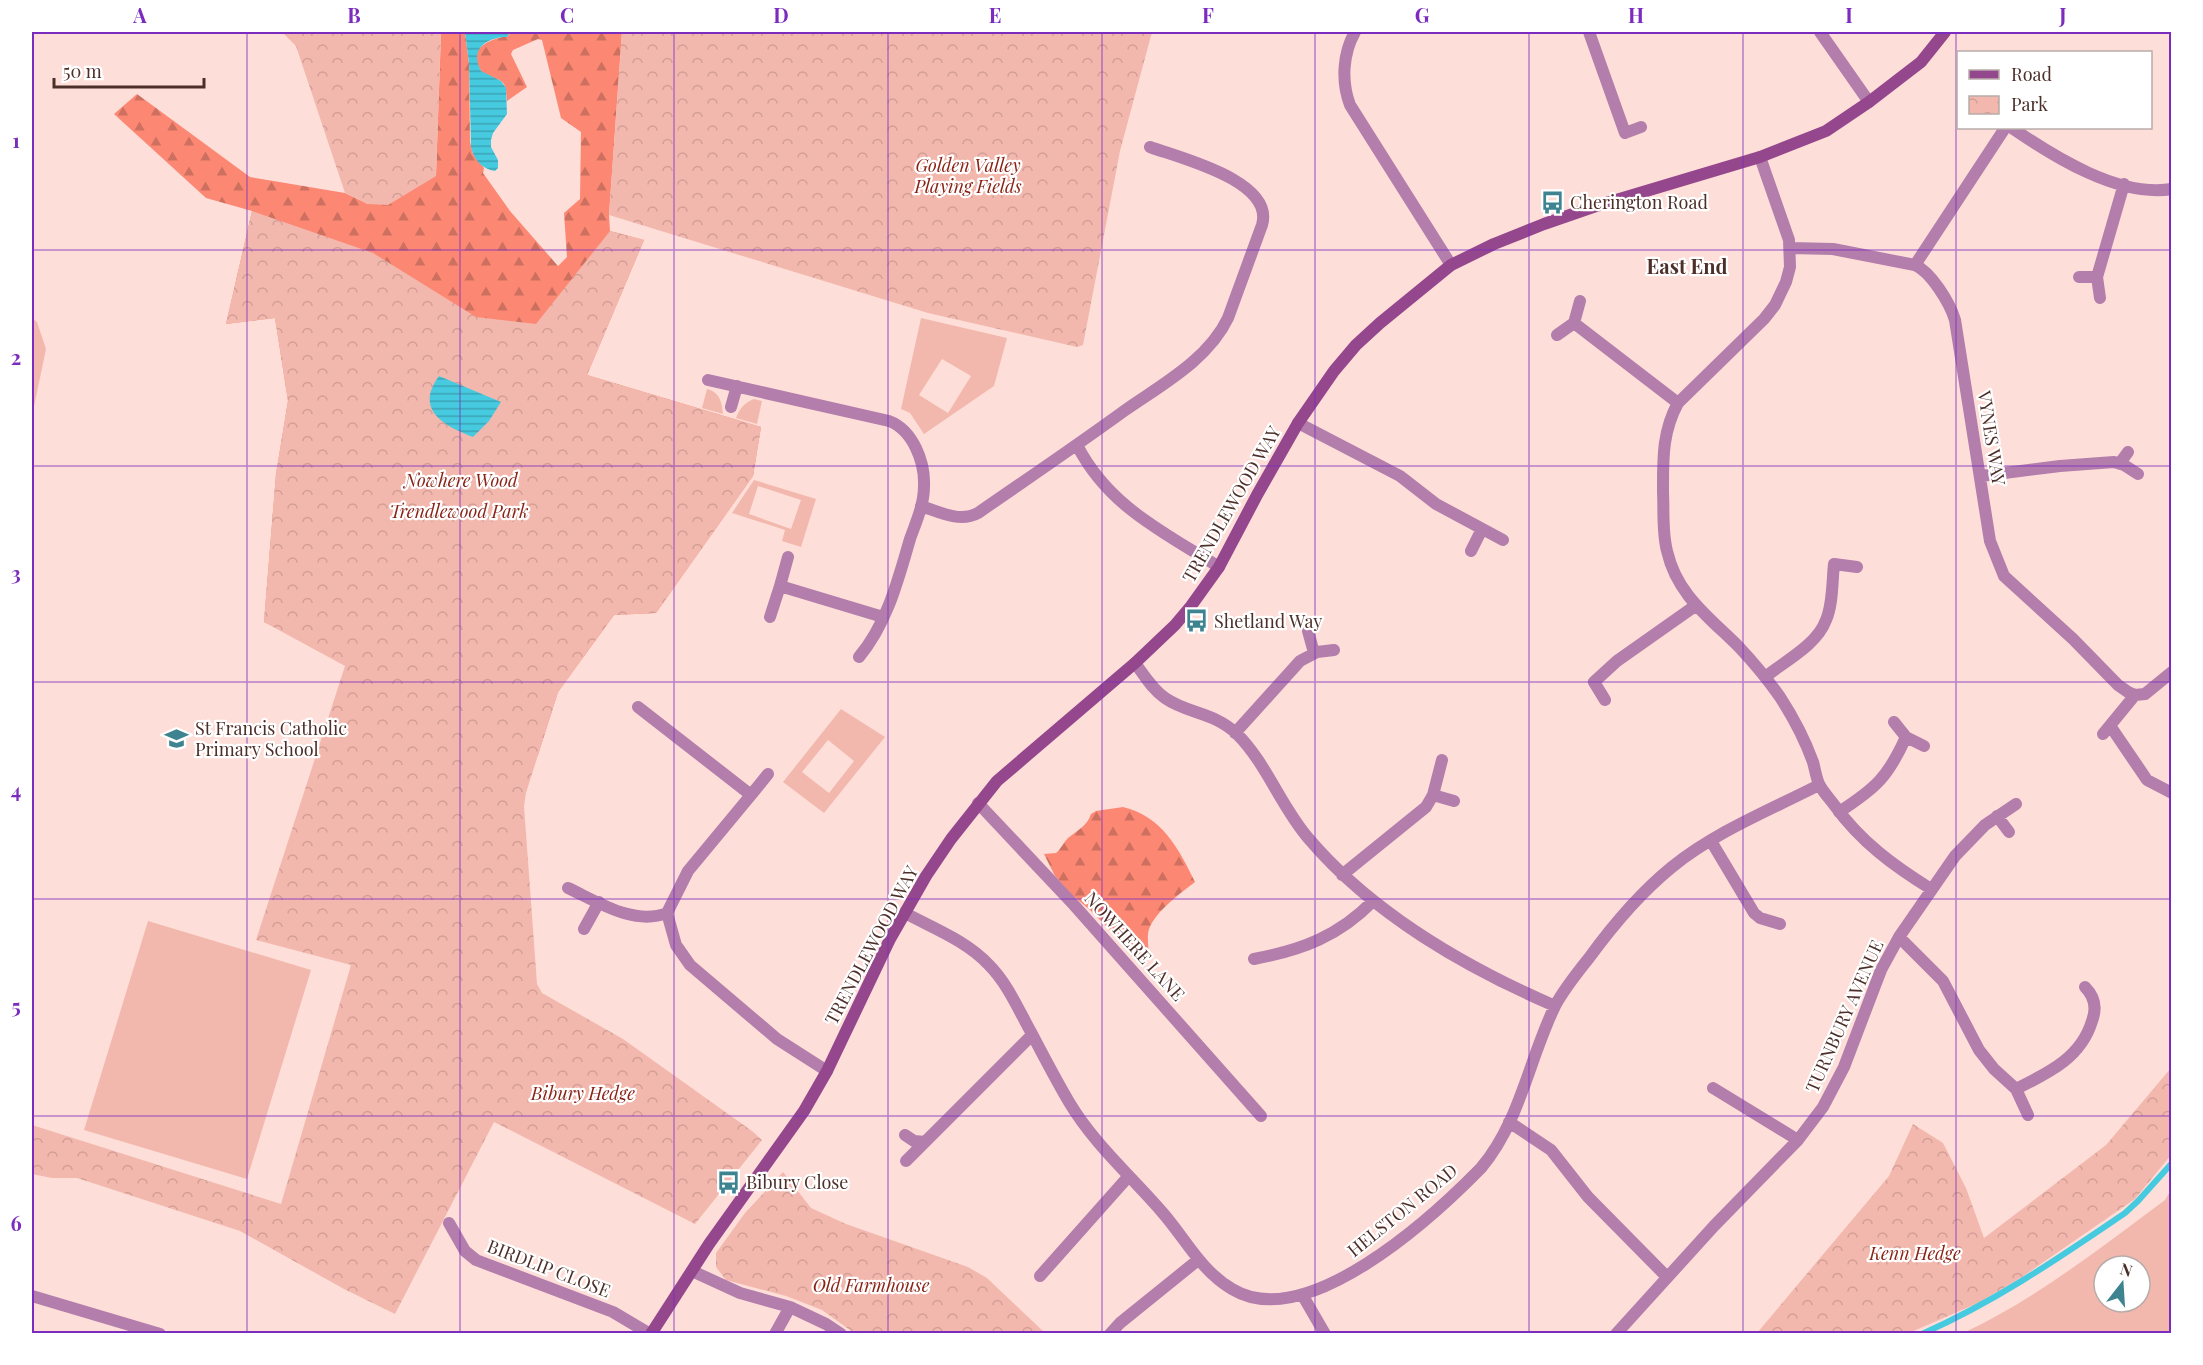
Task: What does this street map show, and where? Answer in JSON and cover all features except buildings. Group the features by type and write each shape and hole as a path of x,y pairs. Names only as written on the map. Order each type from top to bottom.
{"street":[{"path":"1355,32 1348,48 1344,77 1350,105 1451,265"},
{"path":"1589,32 1625,133 1641,127"},
{"path":"1820,32 1869,102"},
{"name":"TRENDLEWOOD WAY","path":"650,1334 709,1244 804,1111 827,1071 905,912 926,876 978,803 1014,765 1135,663 1186,612 1219,567 1298,423 1334,371 1356,345 1451,265 1494,244 1544,224 1760,157 1826,130 1869,102 1921,62 1946,32"},
{"path":"1790,248 1833,249 1915,265 2004,129"},
{"path":"2014,129 2066,162 2124,184 2147,189 2172,189"},
{"path":"921,506 952,516 964,518 973,516 1077,445 1208,348 1228,318 1263,221 1264,211 1258,200 1241,185 1208,168 1150,147"},
{"path":"1760,157 1783,219 1790,248 1790,267 1786,282 1769,313 1678,403 1667,428 1663,448 1664,536 1669,559 1677,579 1695,606 1740,648 1765,676 1781,699 1803,739 1820,785 1839,812 1880,855 1931,889"},
{"path":"2100,298 2097,278 2124,184"},
{"name":"VYNES WAY","path":"1915,265 1926,272 1950,306 1955,320 1990,541 2004,576 2073,639 2118,685 2136,695"},
{"path":"2079,277 2097,278"},
{"path":"1557,334 1574,323 1580,301"},
{"path":"1574,323 1678,403"},
{"path":"708,380 889,421 900,426 911,440 922,466 924,487 921,506 898,582 883,617 859,657"},
{"path":"731,407 737,386"},
{"path":"1298,423 1392,471 1436,504 1503,540"},
{"path":"1077,445 1098,479 1123,504 1154,527 1219,567"},
{"path":"2120,463 2128,452"},
{"path":"1981,476 2114,462 2138,474"},
{"path":"1471,551 1482,529"},
{"path":"770,617 788,557"},
{"path":"1765,676 1805,646 1823,627 1828,614 1834,564 1857,567"},
{"path":"780,586 883,617"},
{"path":"1605,700 1594,682 1617,661 1695,606"},
{"path":"1308,631 1314,653"},
{"path":"1235,733 1294,666 1314,653 1334,650"},
{"path":"1135,663 1163,697 1216,718 1235,733 1253,752 1290,815 1308,839 1342,876 1429,940 1479,971 1555,1006"},
{"path":"2172,672 2145,694 2136,695 2107,731 2147,780 2172,793"},
{"path":"638,707 751,795"},
{"path":"1894,722 1906,737 1924,746"},
{"path":"1839,812 1879,784 1892,767 1906,737"},
{"path":"1342,876 1390,834 1420,813 1433,795 1442,760"},
{"path":"768,774 688,871 667,913 676,945 690,965 777,1039 827,1071"},
{"name":"HELSTON ROAD","path":"905,912 965,946 989,964 1018,1008 1083,1123 1128,1177 1170,1221 1198,1260 1222,1283 1242,1294 1271,1299 1303,1296 1358,1269 1409,1232 1490,1158 1509,1122 1555,1006 1622,916 1672,867 1711,841 1820,785"},
{"path":"1433,795 1454,801"},
{"name":"NOWHERE LANE","path":"978,803 1081,914 1261,1116"},
{"name":"TURNBURY AVENUE","path":"1616,1334 1666,1277 1798,1140 1833,1091 1877,978 1899,937 1955,856 1976,832 2016,804"},
{"path":"1997,816 2009,832"},
{"path":"1711,841 1754,913 1760,918 1780,924"},
{"path":"568,888 634,916 650,918 667,913"},
{"path":"1254,959 1301,947 1334,933 1354,919 1373,901"},
{"path":"584,929 599,902"},
{"path":"1899,937 1940,976 1979,1050 1994,1069 2016,1089 2028,1115"},
{"path":"2016,1089 2058,1066 2083,1043 2095,1010 2092,993 2085,987"},
{"path":"906,1161 1032,1035"},
{"path":"1713,1088 1798,1140"},
{"path":"1509,1122 1551,1150 1588,1197 1666,1277"},
{"path":"905,1135 914,1141 925,1142"},
{"path":"1040,1276 1128,1177"},
{"name":"BIRDLIP CLOSE","path":"449,1223 465,1251 473,1258 613,1312 650,1334"},
{"path":"1110,1334 1120,1323 1198,1260"},
{"path":"692,1271 740,1293 790,1307 826,1324 841,1334"},
{"path":"32,1296 160,1334"},
{"path":"1303,1296 1325,1334"},
{"path":"775,1334 790,1307"}],"green space":[{"path":"282,32 441,32 436,176 388,205 368,204 345,193 296,46"},
{"name":"Nowhere Wood","path":"441,32 465,32 469,63 470,142 473,154 484,168 483,173 510,211 558,266 567,257 564,213 580,199 581,132 561,118 542,40 538,39 513,50 511,54 527,87 507,101 503,83 484,73 479,68 476,57 478,51 486,43 509,35 510,32 622,32 609,215 610,231 644,240 587,375 761,427 753,476 656,613 614,615 558,692 538,755 264,622 276,474 288,401 275,318 226,324 252,211 206,198 114,114 137,94 250,177 345,193 368,204 436,175"},
{"name":"Golden Valley Playing Fields","path":"622,32 1152,32 1120,151 1083,345 1077,347 928,313 609,215"},
{"name":"Trendlewood Park","path":"252,211 373,253 476,317 536,324 610,231 644,240 587,375 761,427 753,476 656,613 614,615 558,692 524,806 537,984 542,993 623,1039 762,1140 695,1224 494,1122 395,1314 344,1289 240,1231 77,1178 52,1178 32,1174 32,1125 281,1204 351,965 256,940 345,666 264,622 276,474 288,401 275,318 226,324"},
{"path":"32,318 37,322 46,349 32,416"},
{"path":"921,318 1007,338 994,386 924,434 910,413 901,409","holes":["942,359 971,376 948,413 919,395"]},
{"path":"707,389 718,395 723,414 702,408"},
{"path":"754,399 762,401 757,424 736,418 743,406"},
{"path":"754,480 816,499 801,547 782,541 785,530 732,513","holes":["758,486 801,500 791,529 749,514"]},
{"path":"841,709 885,737 824,813 783,782","holes":["828,740 854,761 829,793 802,772"]},
{"path":"1123,807 1137,811 1159,826 1175,846 1195,882 1154,919 1148,934 1148,952 1145,962 1142,962 1072,895 1055,876 1044,854 1056,853 1096,811"},
{"path":"148,921 311,970 247,1179 84,1130"},
{"name":"Kenn Hedge","path":"2171,1068 2171,1155 2135,1199 2022,1277 1978,1303 1909,1333 1757,1333 1889,1176 1913,1124 1943,1143 1966,1188 1984,1238 2106,1145"},
{"name":"Old Farmhouse","path":"783,1172 811,1208 846,1224 968,1267 987,1278 1045,1333 854,1333 822,1310 786,1296 726,1280 716,1267 716,1253 745,1213"},
{"path":"2171,1190 2171,1333 1963,1333 2016,1305 2092,1254 2165,1200"}],"water":[{"path":"465,32 510,32 507,37 486,42 478,51 477,57 481,71 501,81 506,88 507,114 493,133 491,140 491,147 498,160 498,168 495,171 479,163 471,147 469,63"},
{"path":"439,376 501,402 489,421 473,437 443,422 431,407 432,388"}],"waterway":[{"path":"1922,1334 2002,1293 2125,1213 2172,1163"}],"place":[{"name":"Cherington Road","path":"1552,202"},
{"name":"Shetland Way","path":"1196,621"},
{"name":"St Francis Catholic Primary School","path":"177,738"},
{"name":"Bibury Close","path":"728,1182"}],"district":[{"name":"East End","path":"1687,265"}],"park label":[{"name":"Bibury Hedge","path":"583,1093"}]}
